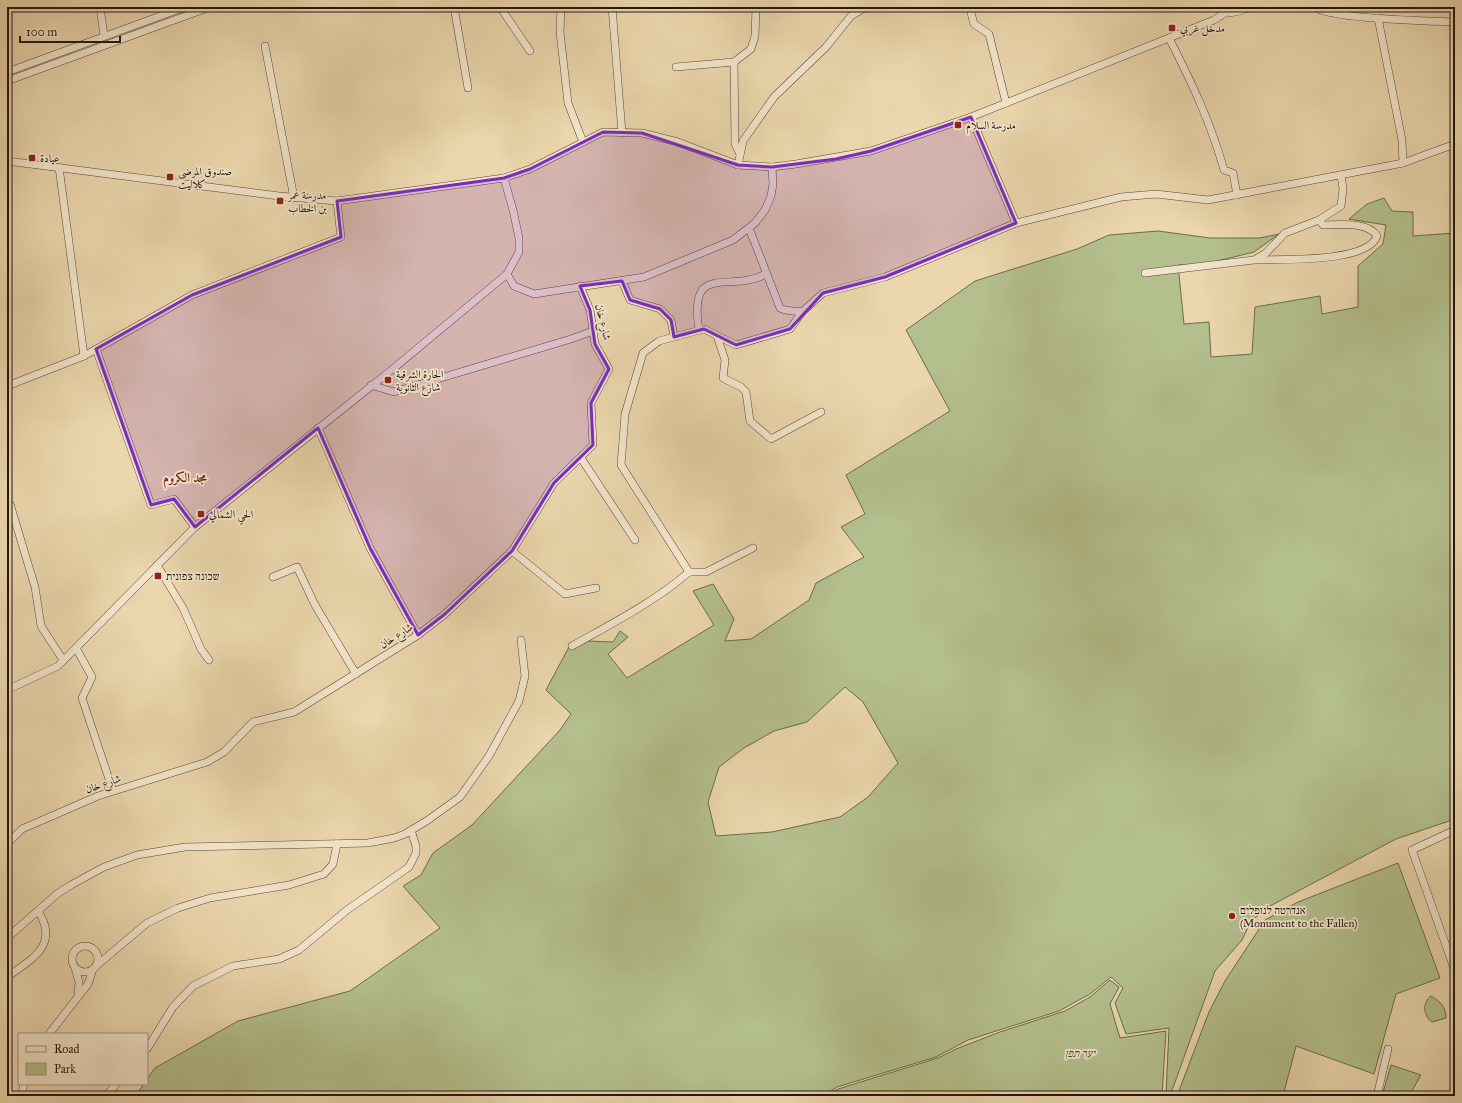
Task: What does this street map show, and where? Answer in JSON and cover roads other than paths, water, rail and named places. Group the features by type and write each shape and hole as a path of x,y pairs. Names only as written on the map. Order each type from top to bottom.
{"street":[{"path":"100,7 104,36"},
{"path":"7,72 186,7"},
{"path":"7,82 210,7"},
{"path":"454,7 468,88"},
{"path":"500,7 530,50"},
{"path":"561,7 560,32 568,103 583,142"},
{"path":"612,7 622,133"},
{"path":"676,67 734,62 751,49 755,36 756,7"},
{"path":"738,165 743,141 774,97 826,47 851,16 866,7"},
{"path":"1217,7 1225,13"},
{"path":"7,161 294,198 337,201 504,178 530,169 603,132 642,133 678,142 738,165 772,167 836,159 871,151 971,117 1214,20 1225,13 1234,13 1251,7"},
{"path":"1315,7 1325,12 1378,18 1455,22"},
{"path":"970,9 974,24 989,34 1006,103"},
{"path":"1378,18 1402,140 1403,162"},
{"path":"1169,38 1193,84 1215,138 1224,170 1233,173 1237,195"},
{"path":"265,46 294,198"},
{"path":"734,62 736,144 740,154"},
{"path":"971,117 1016,223"},
{"path":"689,572 621,465 625,414 643,353 659,341 704,329 736,345 790,329 802,312 823,292 885,277 1016,223 1122,197 1156,194 1208,200 1237,195 1403,162 1455,144"},
{"path":"507,274 514,286 534,294 644,277 733,240 755,224 765,210 771,196 773,184 772,167"},
{"path":"59,168 84,356"},
{"path":"1254,260 1266,253 1285,233 1319,220 1341,206 1343,189 1341,175"},
{"path":"7,690 58,666 195,526 507,274 519,252 519,245 513,210 504,178"},
{"path":"7,386 84,356 192,296 341,237 337,201"},
{"path":"1145,273 1254,260 1340,256 1368,247 1375,241 1376,236 1374,231 1362,226 1323,225 1319,220"},
{"path":"749,228 780,308 785,312 793,310 802,312"},
{"path":"699,330 698,307 702,288 706,285 716,283 756,280 766,274"},
{"path":"622,281 630,300 660,309 671,320 674,337"},
{"name":"شارع خان","path":"7,844 22,830 98,796 207,762 224,752 253,722 294,712 418,635 445,614 512,551 554,484 593,445 591,403 609,369 595,344 590,310 580,286"},
{"path":"371,385 394,392 571,339 593,331"},
{"path":"718,336 725,360 723,378 741,387 746,392 750,421 771,439 821,412"},
{"path":"96,350 151,505 174,498 195,526"},
{"path":"318,428 370,548 418,635"},
{"path":"581,458 635,540"},
{"path":"7,504 10,504 35,587 40,626 63,660"},
{"path":"572,646 678,582 689,572 706,572 753,548"},
{"path":"512,551 566,594 596,588"},
{"path":"157,565 182,608 209,660"},
{"path":"273,577 297,567 315,605 356,674"},
{"path":"7,938 57,894 84,877 121,860 144,853 185,847 378,842 394,838 411,830 443,810 460,797 489,756 520,700 525,676 521,640"},
{"path":"76,648 92,677 82,698 113,792"},
{"path":"148,1047 173,1007 193,986 233,966 279,958 299,950 337,917 409,867 416,853 416,846 411,830"},
{"path":"1455,830 1412,850 1455,971"},
{"path":"75,968 85,972 95,967 147,923 178,908 210,898 288,885 324,874 333,864 337,844"},
{"path":"7,977 37,955 44,945 46,929 38,911"},
{"path":"78,996 79,982 71,958 74,950 86,945 95,951 104,953 115,949"},
{"path":"50,1033 88,984 98,957 95,951"},
{"path":"1377,1096 1388,1049"},
{"path":"22,1096 24,1085"},
{"path":"106,1096 115,1085"}],"place":[{"name":"مدخل غربي","path":"1172,28"},
{"name":"مدرسة السلام","path":"958,125"},
{"name":"عيادة","path":"32,158"},
{"name":"صندوق المرضى كلاليت","path":"170,177"},
{"name":"مدرسة عمر بن الخطاب","path":"280,201"},
{"name":"الحارة الشرقية شارع الثانوية","path":"388,380"},
{"name":"الحي الشمالي","path":"201,514"},
{"name":"שכונה צפונית","path":"158,576"},
{"name":"אנדרטה לנופלים (Monument to the Fallen)","path":"1232,916"}],"district":[{"name":"مجد الكروم","path":"185,478"}],"park label":[{"name":"יער תפן","path":"1080,1053"}]}
